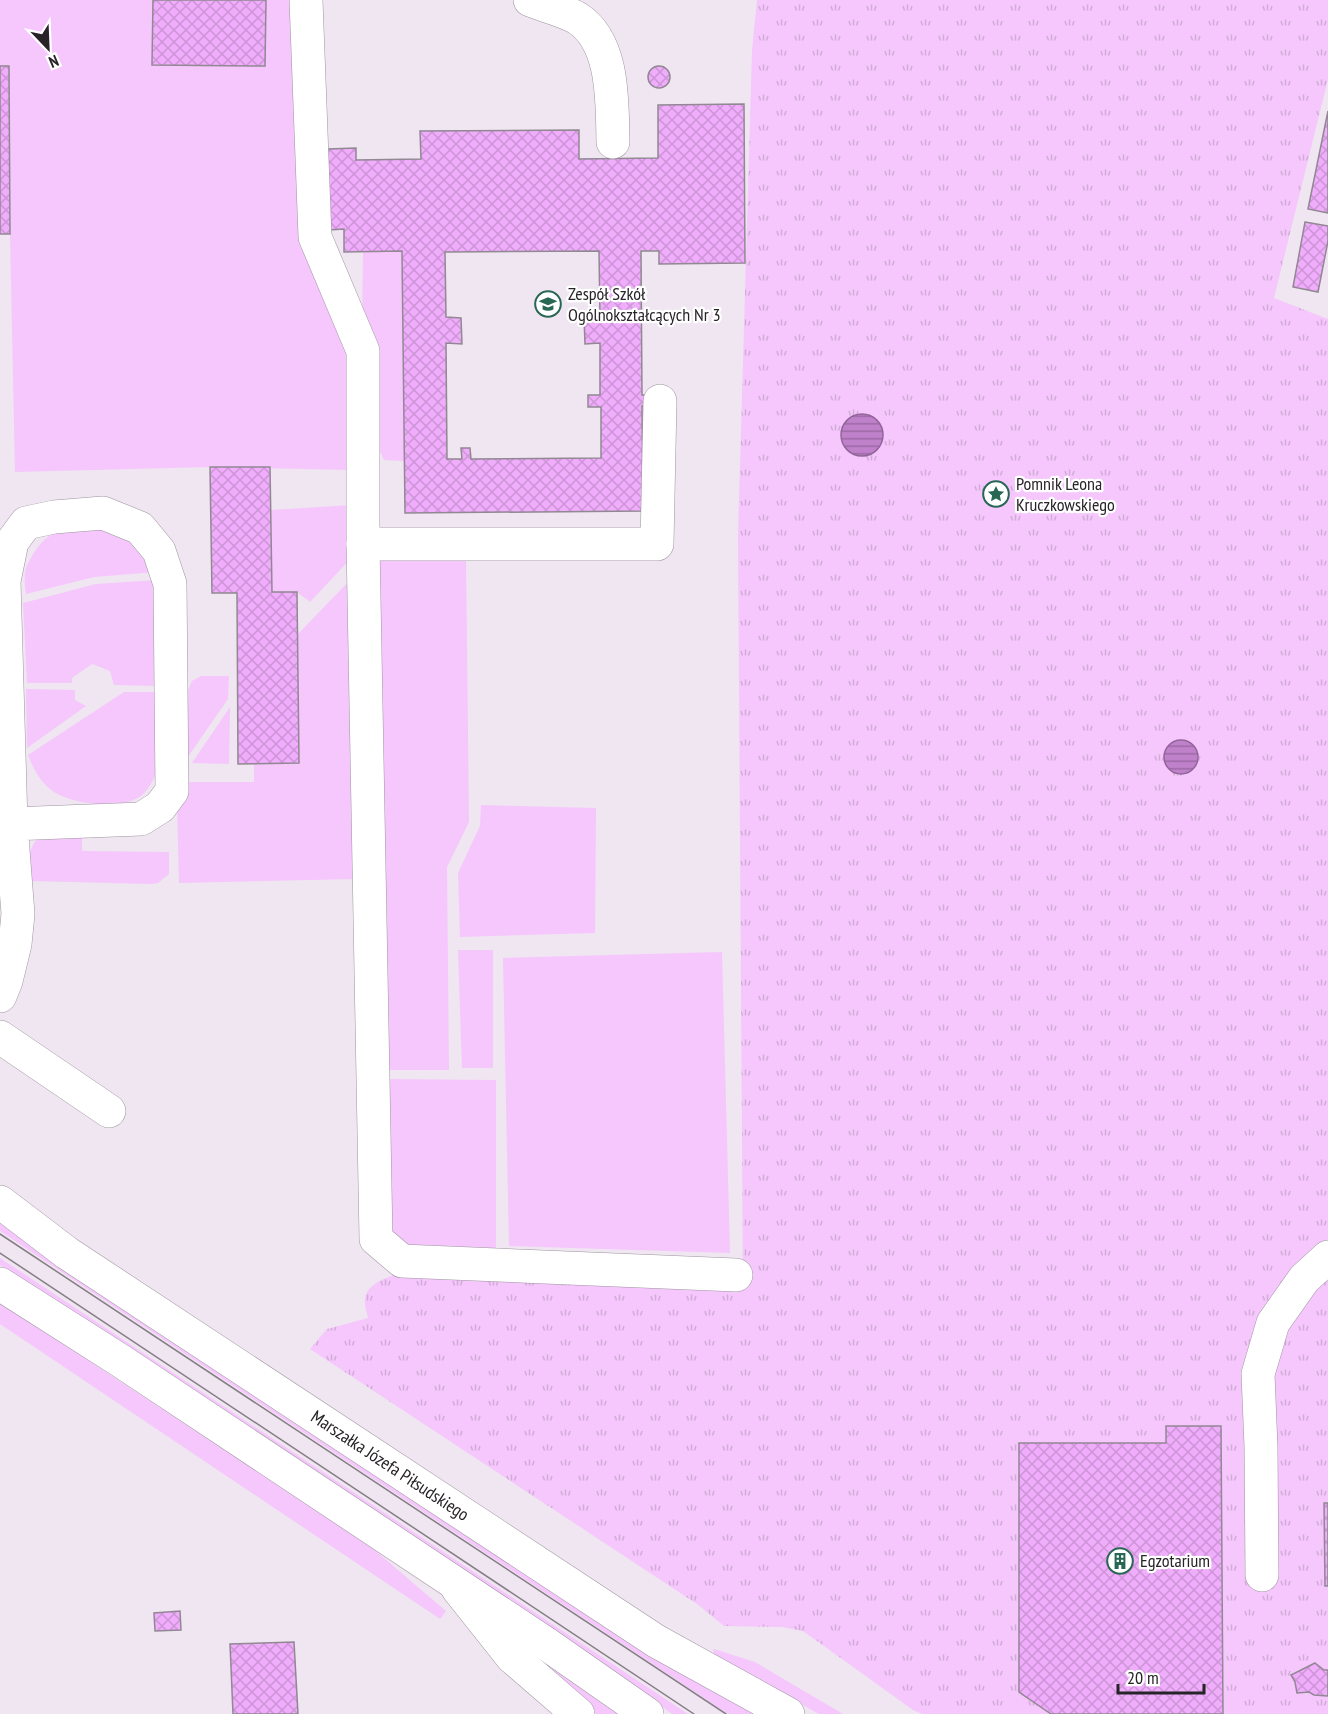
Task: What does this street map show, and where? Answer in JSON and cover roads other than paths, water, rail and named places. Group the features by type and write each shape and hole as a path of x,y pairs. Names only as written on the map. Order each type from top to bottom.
{"main road":[{"path":"306,0 315,237 363,351 363,544 376,1239 402,1261 736,1275"},
{"path":"530,0 574,17 584,23 595,36 602,49 611,86 613,142"},
{"path":"363,544 657,544 660,401"},
{"path":"0,996 15,944 18,914 11,824 4,581 12,542 26,523 54,517 103,513 140,528 159,551 170,584 171,791 160,807 141,819 11,824"},
{"path":"0,1037 109,1111"},
{"name":"Marszałka Józefa Piłsudskiego","path":"0,1202 67,1253 656,1641 788,1714"},
{"path":"1262,1575 1258,1374 1273,1323 1304,1279 1328,1257"},
{"path":"0,1284 121,1361 548,1645 647,1714"},
{"path":"453,1582 512,1657 578,1714"}],"tram line":[{"path":"0,1234 726,1714"},
{"path":"0,1253 694,1714"}],"place":[{"name":"Zespół Szkół Ogólnokształcących Nr 3","path":"548,304"},
{"name":"Pomnik Leona Kruczkowskiego","path":"996,494"},
{"name":"Egzotarium","path":"1120,1561"}]}
